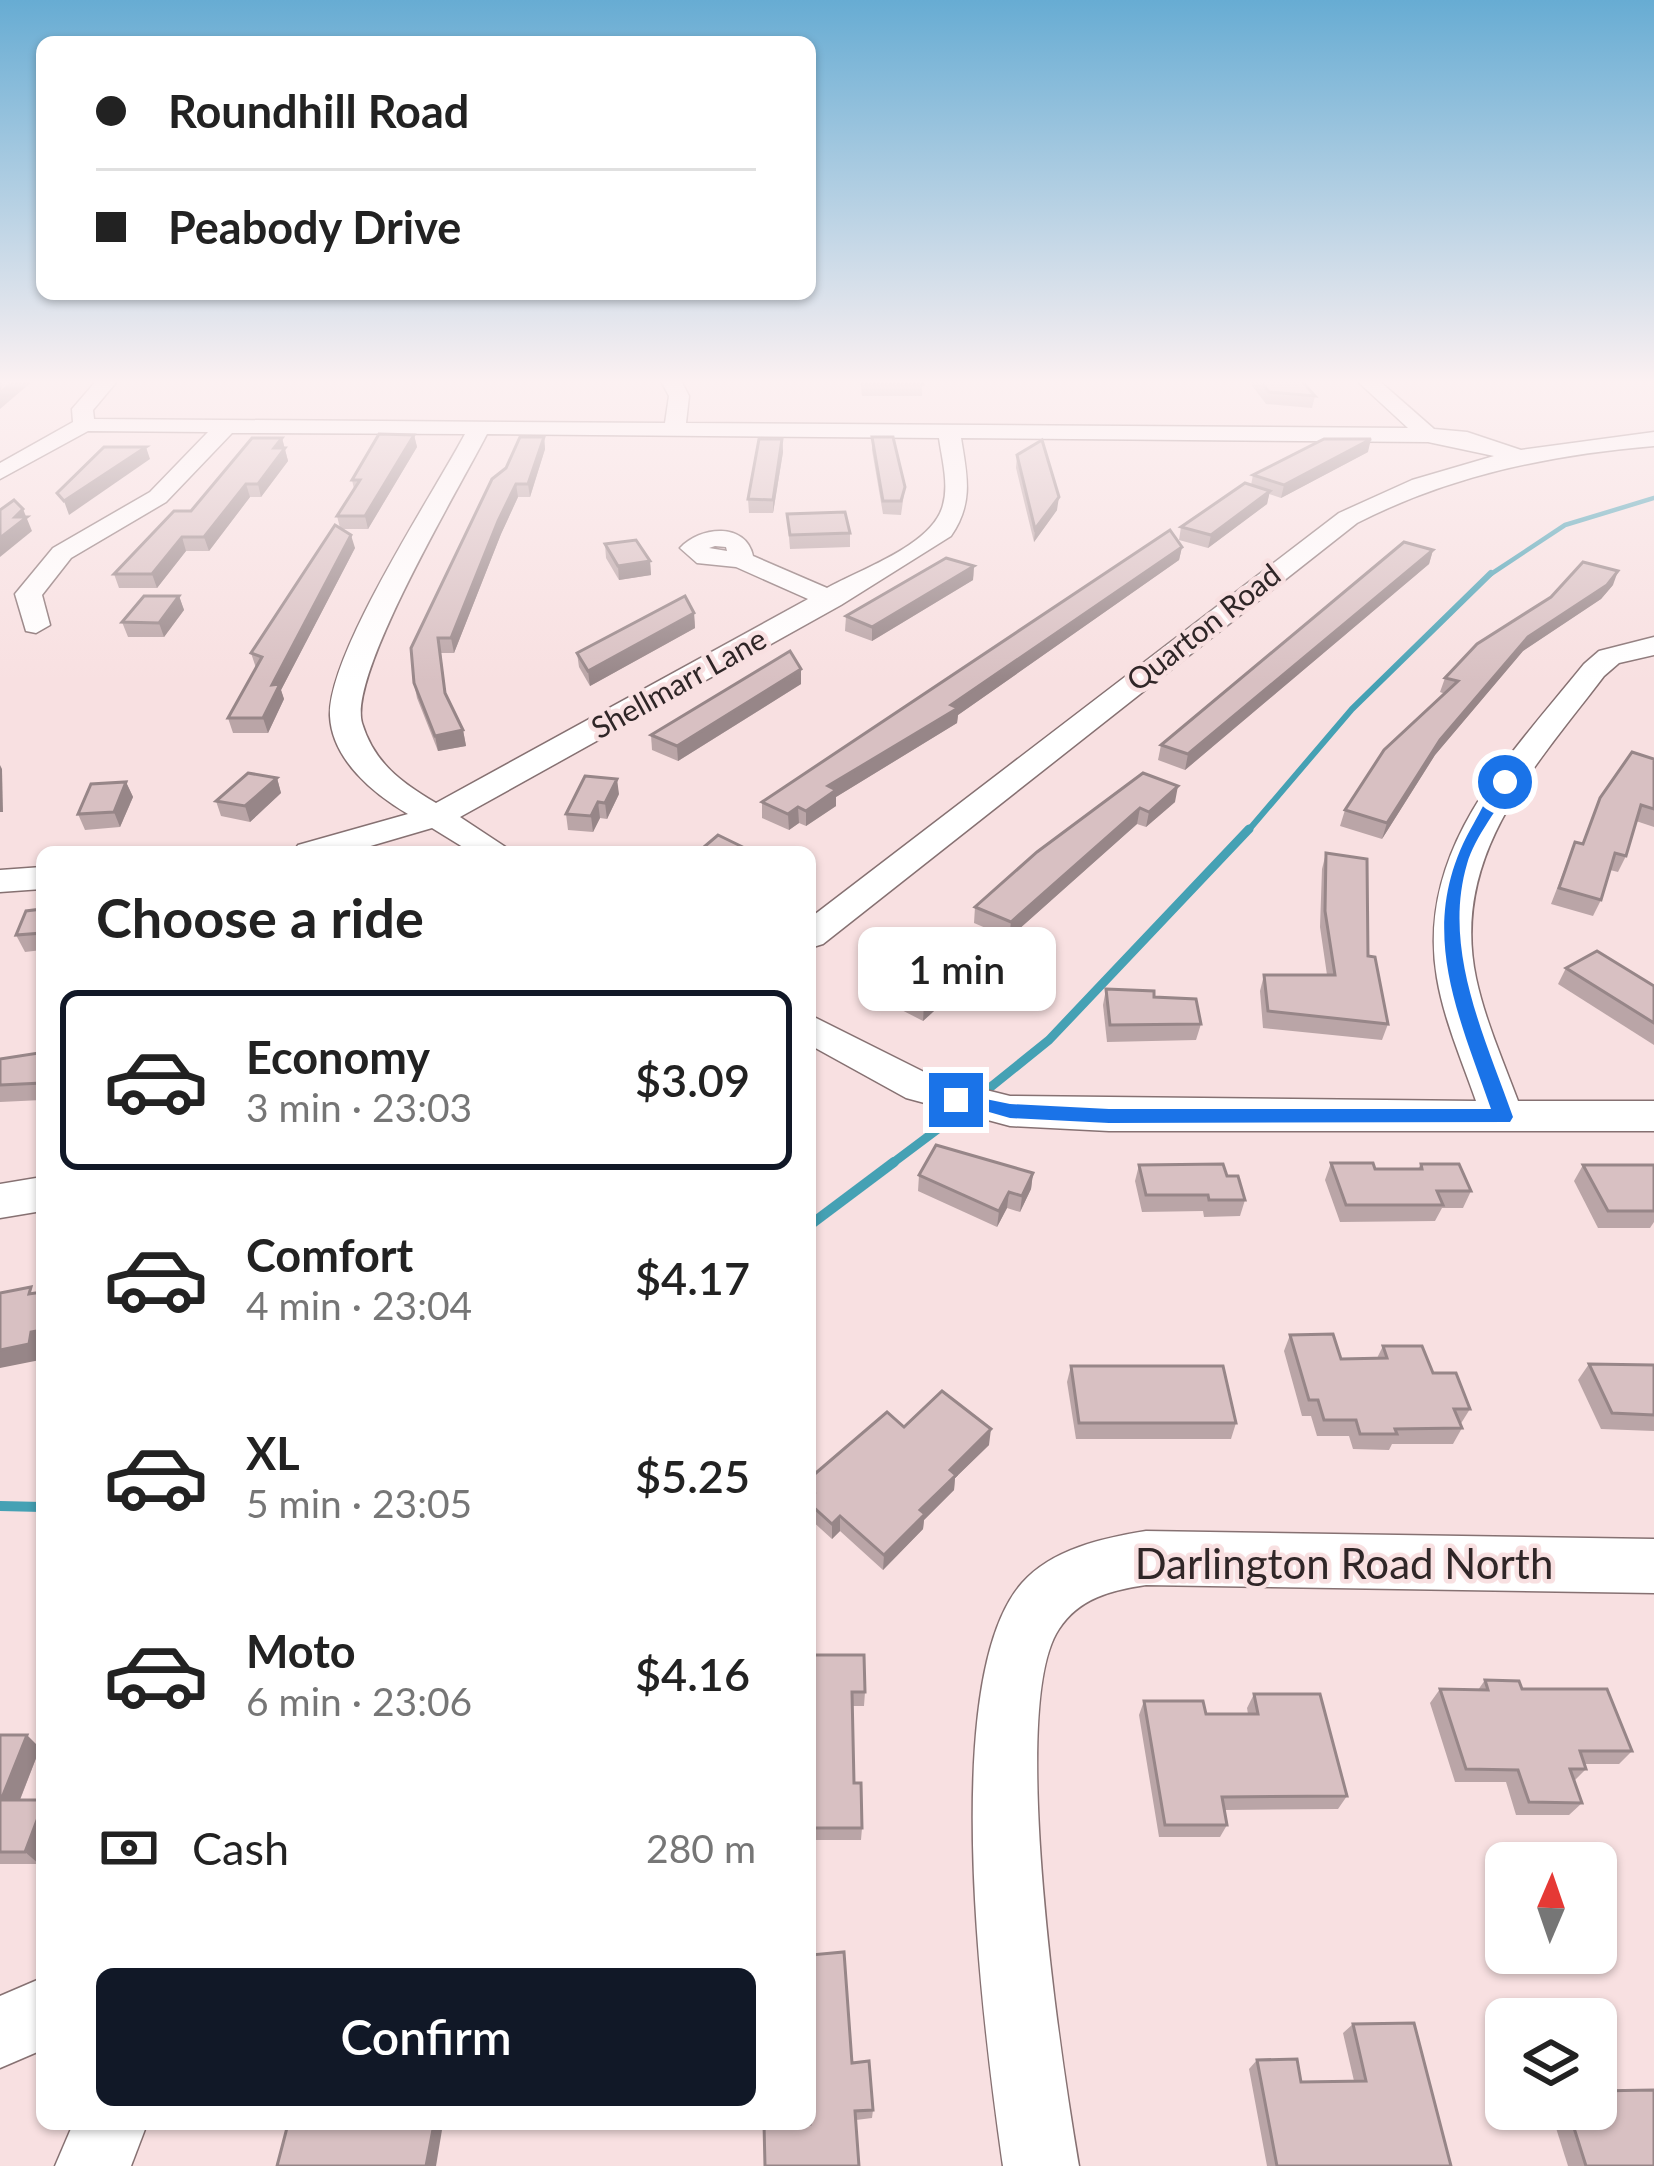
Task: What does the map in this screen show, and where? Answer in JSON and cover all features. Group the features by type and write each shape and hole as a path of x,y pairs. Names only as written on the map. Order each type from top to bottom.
{"street":[{"path":"36,626 28,594 49,565 158,497 174,480"},
{"path":"452,480 355,663 344,700 348,734 363,762 394,791 485,846"},
{"name":"Shellmarr Lane","path":"332,846 434,818 830,599 949,526 958,496 956,480"},
{"name":"Quarton Road","path":"816,931 1329,530 1411,488 1439,480"},
{"path":"741,560 830,599"},
{"path":"1503,1117 1455,973 1450,932 1460,862 1495,797 1594,670 1610,657 1654,646"},
{"path":"0,881 36,878"},
{"path":"816,1031 921,1088 1010,1111 1109,1116 1654,1117"},
{"path":"0,1201 36,1195"},
{"name":"Darlington Road North","path":"1041,2166 1020,1976 1006,1740 1009,1680 1019,1644 1049,1594 1078,1574 1146,1558 1654,1566"},
{"path":"0,2032 36,2017"},
{"path":"93,2166 108,2130"}],"building":[{"path":"70,480 96,480 64,501 57,493"},
{"path":"217,480 261,480 246,484 204,537 182,537 152,574 114,574 174,511 191,511"},
{"path":"360,480 387,480 365,516 337,516"},
{"path":"491,480 529,480 516,484 451,638 438,638 445,693 463,730 435,736 414,683 411,648"},
{"path":"751,480 776,480 773,500 748,499"},
{"path":"879,480 903,480 901,501 883,501"},
{"path":"1023,480 1054,480 1059,497 1035,529"},
{"path":"1245,483 1270,491 1211,535 1181,527"},
{"path":"14,500 23,509 15,517 27,517 0,538 0,510"},
{"path":"845,512 850,533 790,535 787,514"},
{"path":"335,525 351,535 272,685 280,684 263,718 228,718 262,657 251,653"},
{"path":"1170,530 1182,547 951,705 958,708 828,786 836,790 806,811 798,807 788,814 762,802"},
{"path":"636,540 650,561 618,566 605,544"},
{"path":"1404,542 1433,550 1188,754 1161,745"},
{"path":"946,558 974,566 872,627 846,616"},
{"path":"1583,562 1618,571 1607,585 1528,637 1440,740 1387,823 1345,810 1384,750 1458,681 1445,678 1477,644 1551,597"},
{"path":"144,596 179,596 159,623 122,622"},
{"path":"685,596 694,613 588,671 577,653"},
{"path":"790,651 801,669 677,746 651,735"},
{"path":"1632,752 1654,759 1654,809 1641,805 1626,856 1615,853 1601,900 1559,888 1575,842 1583,844 1600,798"},
{"path":"248,773 277,778 245,806 216,801"},
{"path":"1143,773 1178,786 1149,812 1140,808 1011,922 975,907 1037,852"},
{"path":"585,776 617,779 605,803 598,802 591,816 566,814"},
{"path":"126,782 114,812 78,814 91,784"},
{"path":"718,835 741,846 705,846"},
{"path":"1326,853 1367,859 1368,956 1375,957 1388,1024 1268,1011 1264,975 1335,975 1325,911"},
{"path":"36,910 36,933 16,935 26,911"},
{"path":"935,949 968,964 924,1004 890,988"},
{"path":"1597,951 1654,986 1654,1023 1566,968"},
{"path":"1106,989 1196,999 1201,1024 1110,1025"},
{"path":"36,1053 36,1083 0,1085 0,1059"},
{"path":"936,1145 1033,1173 1022,1196 1009,1192 999,1211 919,1175"},
{"path":"1331,1163 1373,1163 1375,1169 1459,1164 1471,1191 1437,1191 1443,1205 1346,1205"},
{"path":"1223,1164 1227,1176 1238,1176 1245,1200 1146,1195 1139,1165"},
{"path":"1583,1165 1654,1165 1654,1211 1608,1211"},
{"path":"31,1287 29,1294 36,1293 36,1331 31,1332 29,1344 0,1350 0,1293"},
{"path":"1333,1334 1341,1359 1387,1358 1383,1346 1422,1346 1433,1373 1456,1373 1470,1409 1454,1409 1462,1428 1360,1434 1356,1420 1324,1420 1318,1400 1309,1400 1290,1335"},
{"path":"1589,1364 1654,1365 1654,1415 1612,1413"},
{"path":"1071,1366 1223,1366 1236,1423 1079,1423"},
{"path":"942,1391 991,1429 950,1470 956,1475 920,1510 925,1514 884,1555 840,1516 832,1524 816,1509 816,1473 887,1412 904,1427"},
{"path":"816,1655 864,1655 865,1692 852,1692 854,1783 861,1783 862,1828 816,1828"},
{"path":"1485,1680 1519,1681 1522,1689 1607,1689 1632,1751 1580,1751 1586,1769 1570,1769 1582,1803 1529,1802 1518,1770 1466,1769 1440,1689 1488,1690"},
{"path":"1254,1694 1320,1694 1347,1796 1222,1797 1227,1825 1165,1825 1144,1701 1203,1701 1206,1714 1258,1714"},
{"path":"0,1735 27,1735 1,1800 36,1800 36,1823 25,1852 0,1852"},
{"path":"844,1952 852,2063 869,2061 873,2110 855,2111 859,2166 765,2166 764,2130 816,2130 816,1954"},
{"path":"1414,2023 1451,2166 1277,2166 1257,2060 1297,2059 1301,2082 1366,2081 1353,2024"},
{"path":"1654,2090 1654,2166 1586,2166 1575,2130 1617,2130 1617,2091"},
{"path":"286,2130 433,2130 426,2166 277,2166"}],"waterway":[{"path":"1488,576 1565,525 1654,498"},
{"path":"1247,832 1352,709 1491,573"},
{"path":"987,1090 1049,1040 1249,829"},
{"path":"816,1220 946,1123"},
{"path":"0,1506 36,1507"}],"route":[{"path":"956,1100 1010,1111 1109,1116 1503,1117 1462,998 1450,932 1451,896 1460,862 1505,782"}]}
